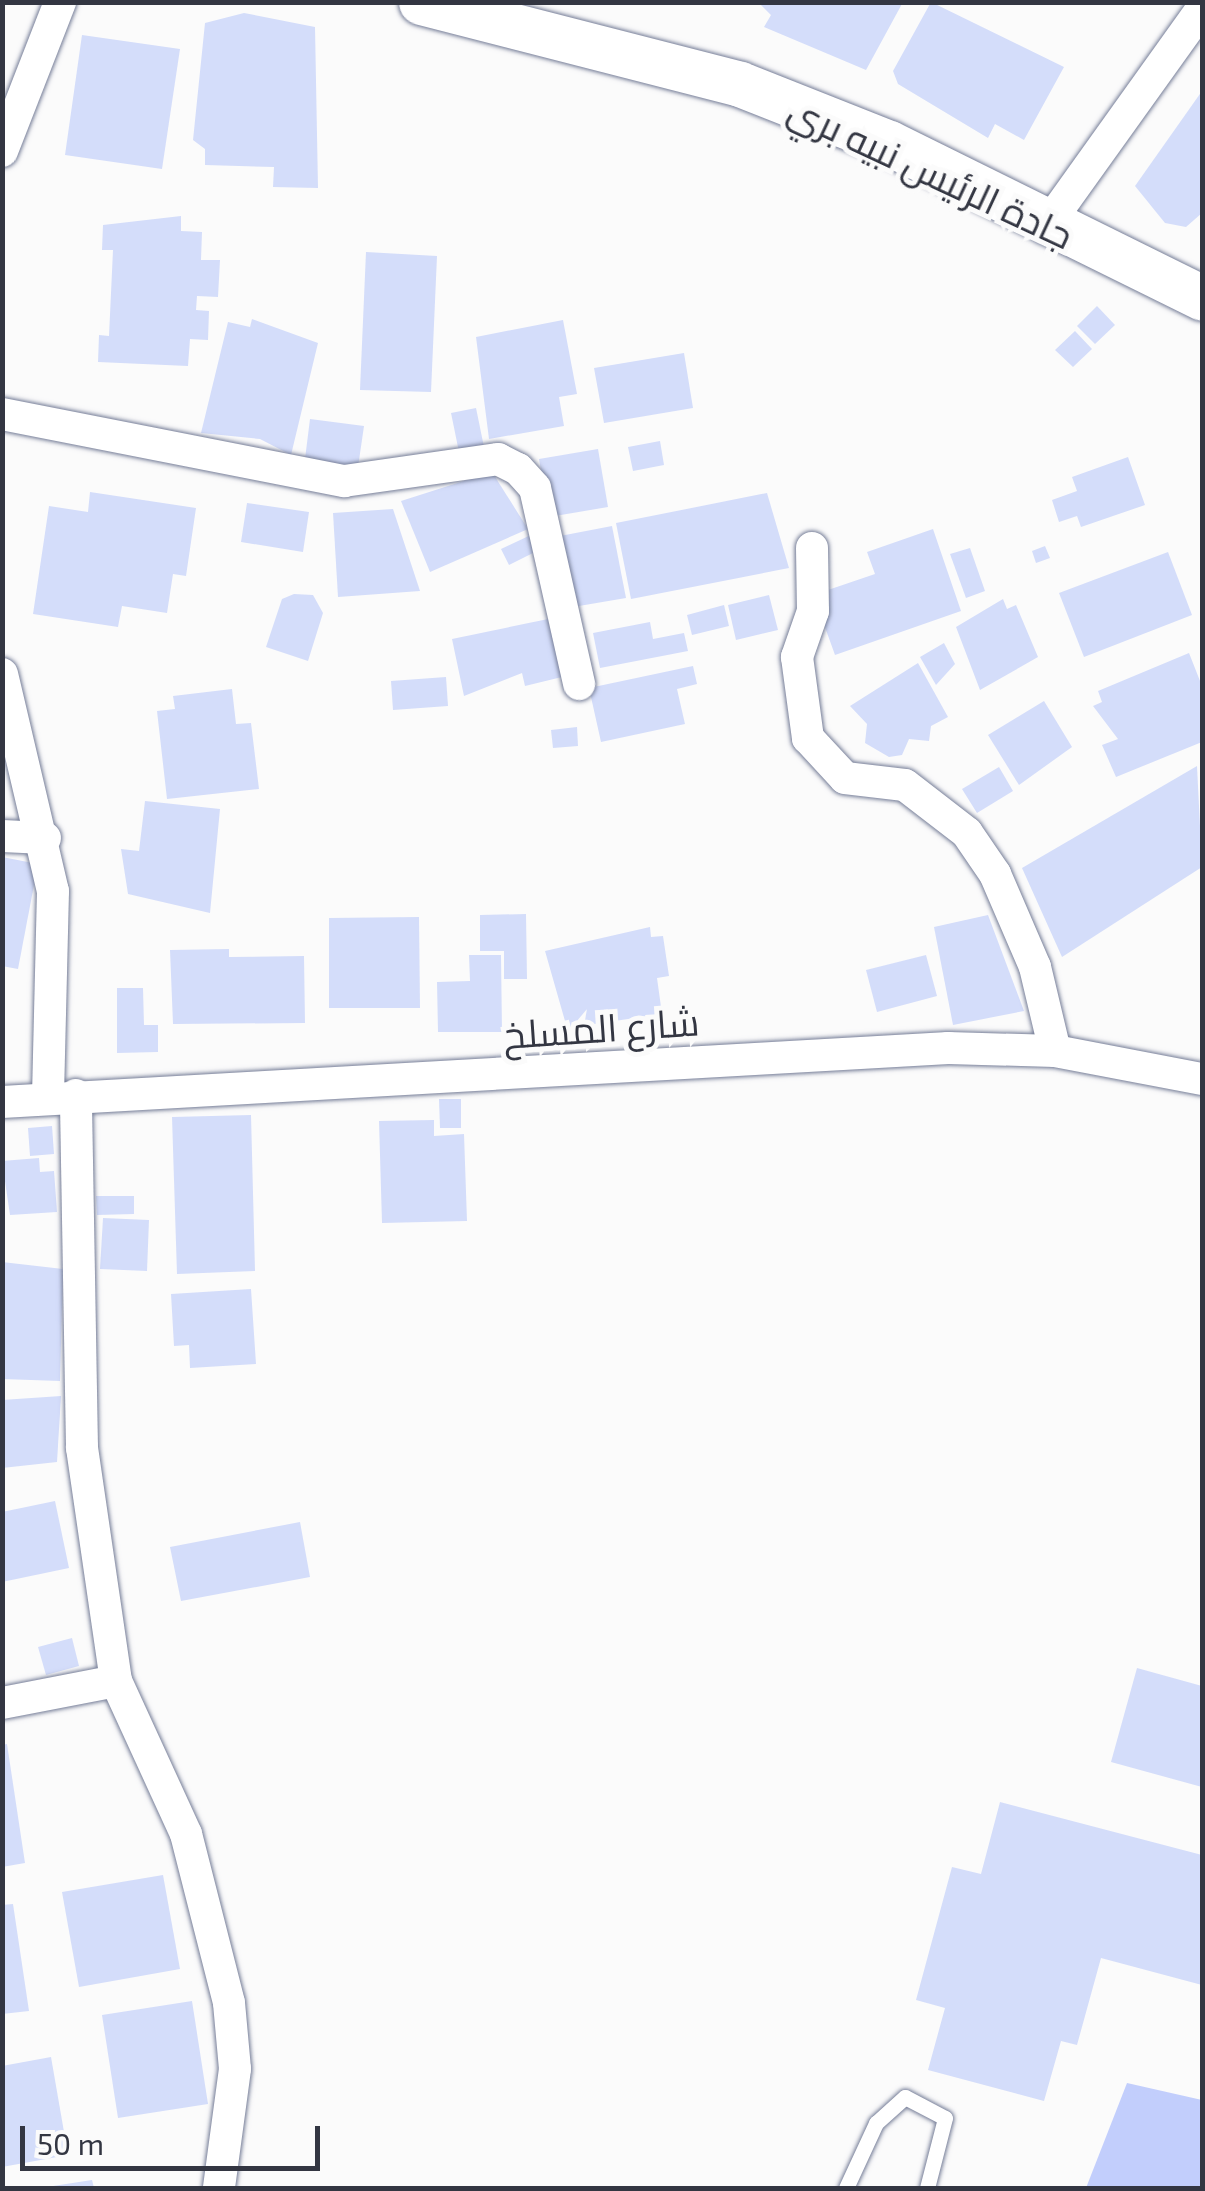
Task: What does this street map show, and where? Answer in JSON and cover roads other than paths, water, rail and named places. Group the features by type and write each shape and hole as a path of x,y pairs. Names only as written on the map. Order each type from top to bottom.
{"main road":[{"name":"جادة الرئيس نبيه بري","path":"421,2 493,9 740,84 889,144 1045,228 1202,298"}],"street":[{"path":"2,150 60,2"},
{"path":"1045,228 1202,9"},
{"path":"2,414 344,481 498,460 518,469 536,488 580,684"},
{"path":"812,548 813,612 797,657 808,738 844,778 905,785 967,833 996,874 1035,967 1055,1051"},
{"path":"2,674 45,838 52,891 82,1448 116,1682 186,1834 228,2003 235,2069 219,2188"},
{"path":"2,836 45,838"},
{"name":"شارع المسلخ","path":"2,1102 824,1054 1055,1051 1202,1079"},
{"path":"2,1702 116,1682"}],"lane":[{"path":"846,2188 876,2123 905,2097 945,2118 927,2188"}]}
